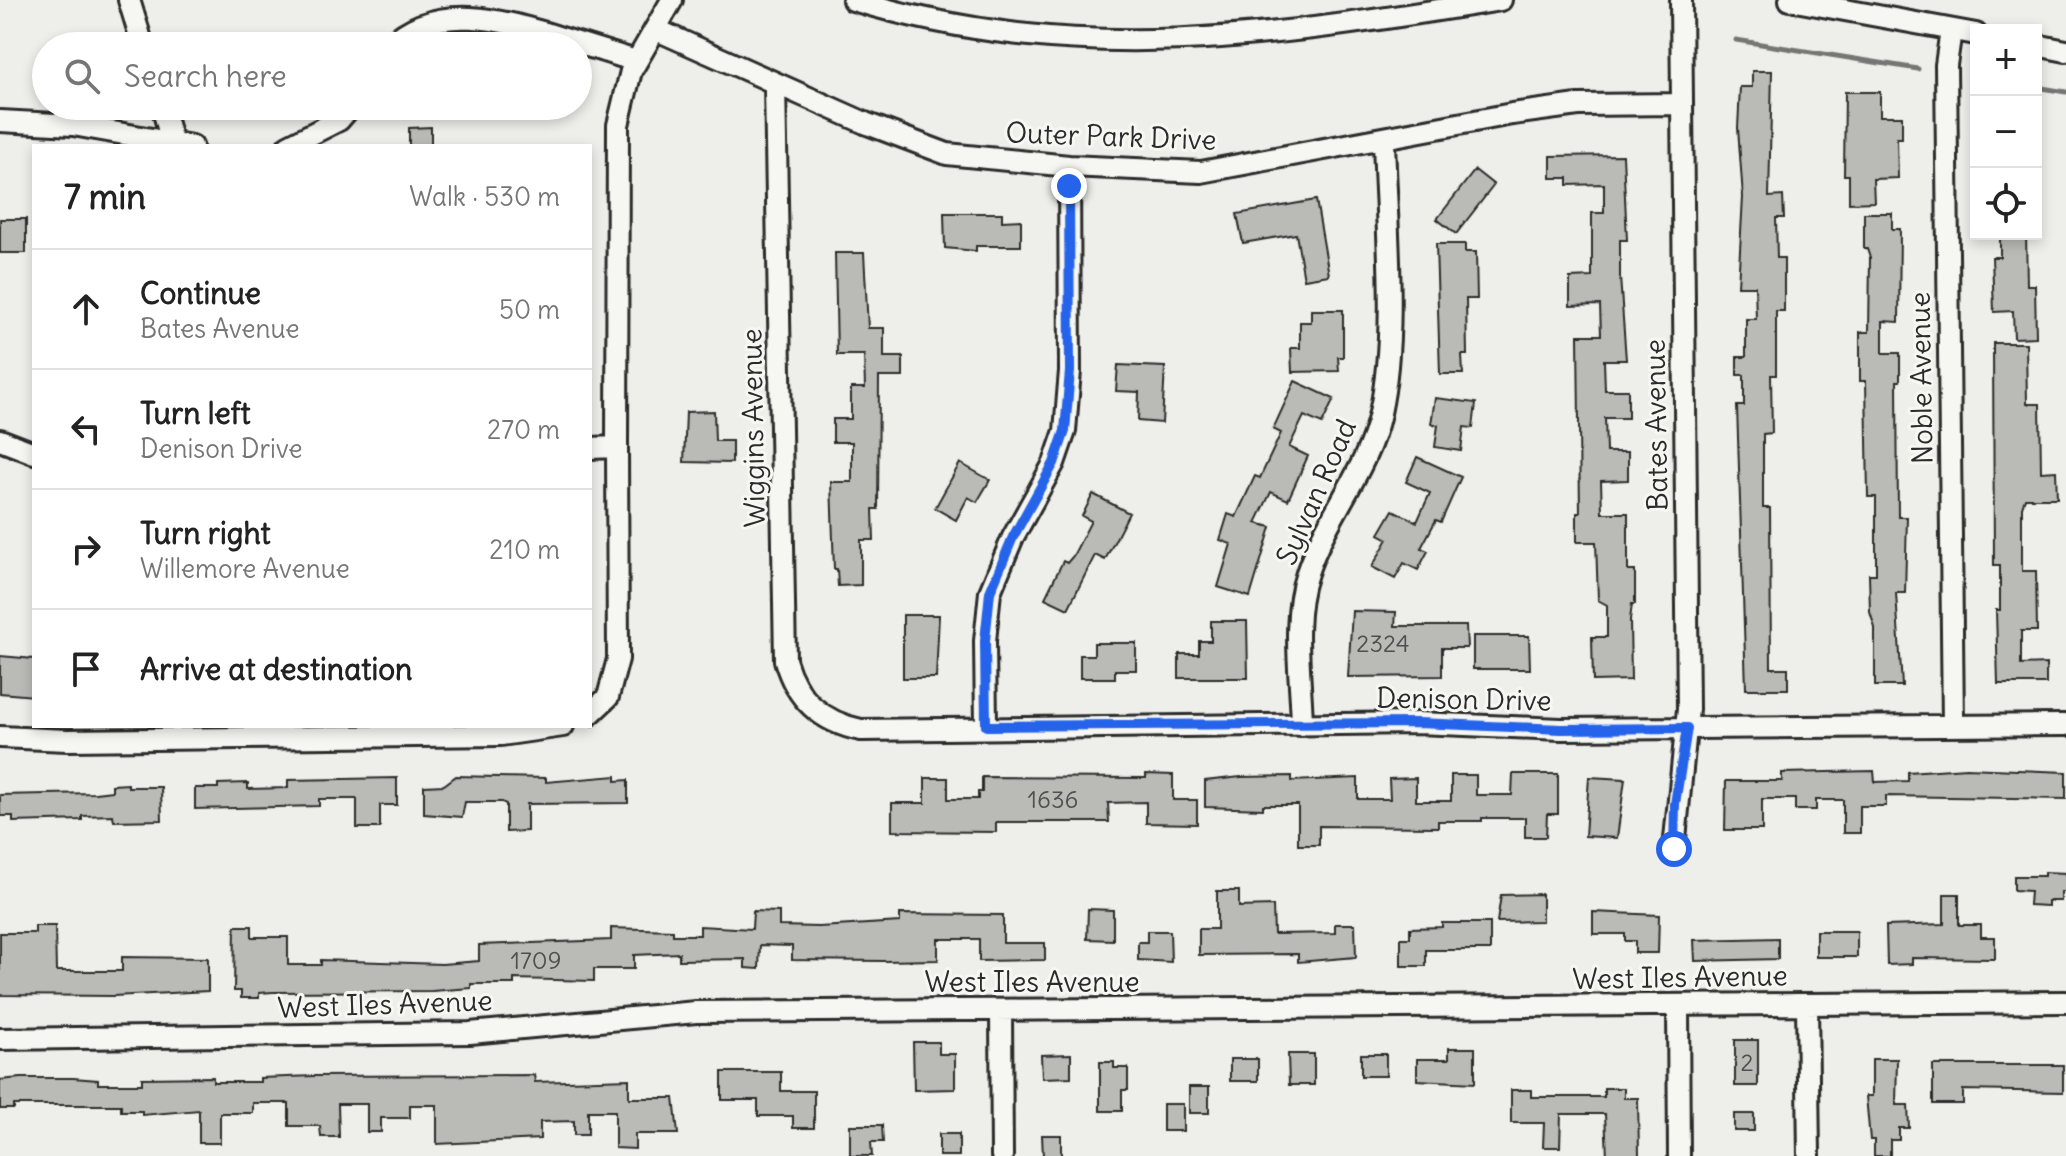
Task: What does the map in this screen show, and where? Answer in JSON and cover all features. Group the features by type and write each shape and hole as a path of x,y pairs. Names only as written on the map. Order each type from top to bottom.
{"street":[{"path":"129,0 139,32"},
{"path":"592,712 608,697 618,659 618,125 625,89 636,61 672,0"},
{"path":"853,0 978,29 1046,39 1124,43 1232,38 1384,10 1501,0"},
{"name":"Bates Avenue","path":"1674,849 1675,804 1687,728 1681,0"},
{"path":"1790,0 1970,33"},
{"path":"409,32 425,21 466,15 546,32"},
{"name":"Outer Park Drive","path":"657,30 775,84 947,154 1069,166 1201,172 1578,105 1680,104"},
{"name":"Noble Avenue","path":"1951,30 1946,65 1953,726"},
{"path":"2042,46 2066,51"},
{"path":"592,47 636,61"},
{"name":"Wiggins Avenue","path":"775,84 785,660 803,699 837,725 861,730"},
{"path":"169,120 182,144"},
{"path":"292,144 339,120"},
{"path":"0,121 46,121 182,144"},
{"name":"Sylvan Road","path":"1302,725 1300,635 1306,575 1330,518 1372,441 1380,414 1389,358 1384,139"},
{"path":"986,726 985,641 990,592 1013,537 1054,463 1065,431 1070,371 1069,166"},
{"path":"0,440 32,452"},
{"path":"592,448 617,447"},
{"name":"Denison Drive","path":"861,730 986,726 1687,728 2066,725"},
{"path":"0,737 67,740 501,735 549,728"},
{"name":"West Iles Avenue","path":"0,1039 470,1033 696,1012 2066,1002"},
{"path":"1807,1004 1809,1156"},
{"path":"1678,1006 1679,1156"},
{"path":"1001,1012 1002,1156"}],"building":[{"path":"1752,71 1772,71 1769,197 1783,196 1784,218 1776,218 1777,258 1784,258 1784,311 1776,311 1776,375 1771,375 1772,433 1763,434 1763,508 1770,508 1771,668 1788,668 1788,689 1746,689 1737,406 1744,406 1744,375 1737,375 1737,357 1746,357 1746,319 1756,319 1755,286 1738,286 1743,197 1738,128 1740,87 1752,87"},
{"path":"1845,92 1880,92 1880,116 1902,116 1902,138 1897,138 1898,178 1873,179 1874,202 1849,203 1849,175 1844,175"},
{"path":"431,127 431,144 409,144 409,128"},
{"path":"1623,155 1627,240 1620,240 1620,277 1626,360 1604,360 1605,390 1628,390 1628,418 1605,418 1606,452 1628,452 1628,480 1601,481 1602,513 1628,513 1628,571 1635,571 1635,604 1632,604 1630,620 1631,680 1593,681 1592,637 1607,637 1607,605 1598,600 1596,542 1577,542 1577,513 1580,513 1578,335 1601,335 1600,305 1570,306 1570,278 1592,277 1592,213 1604,213 1604,184 1568,185 1568,178 1551,178 1551,156"},
{"path":"1475,170 1494,185 1456,234 1437,219"},
{"path":"1316,200 1329,275 1304,279 1296,234 1243,243 1237,214"},
{"path":"944,213 1002,213 1002,221 1021,220 1021,246 976,246 976,251 945,248"},
{"path":"1864,213 1892,213 1892,229 1900,229 1899,322 1883,321 1883,353 1900,353 1900,381 1897,381 1898,517 1907,517 1905,593 1896,593 1902,686 1875,686 1875,628 1870,612 1869,574 1876,574 1876,497 1868,497 1866,381 1860,381 1860,332 1869,332 1870,258 1867,249 1864,249"},
{"path":"0,219 26,219 26,253 0,253"},
{"path":"2000,240 2026,240 2027,285 2035,285 2036,337 2014,338 2013,311 1994,312 1992,257 2000,257"},
{"path":"1436,244 1465,244 1465,252 1476,252 1477,299 1466,299 1467,355 1462,355 1463,374 1440,374"},
{"path":"835,253 864,253 868,328 884,328 884,357 903,357 903,377 879,377 878,509 873,509 874,540 861,540 861,585 838,586 837,569 834,569 831,482 852,482 852,442 833,442 833,419 851,419 851,388 865,388 864,355 837,355"},
{"path":"1311,310 1343,310 1343,357 1338,357 1339,371 1292,372 1291,348 1300,348 1300,322 1311,322"},
{"path":"1993,343 2026,343 2027,404 2040,404 2041,472 2056,471 2057,498 2025,498 2022,507 2022,571 2036,571 2037,631 2021,631 2021,665 2046,664 2046,684 1998,684 1996,610 2000,610 2000,565 1994,565"},
{"path":"1118,365 1165,367 1162,423 1138,421 1139,392 1116,391"},
{"path":"1295,381 1334,399 1322,424 1304,416 1289,447 1308,456 1288,500 1271,492 1256,523 1271,527 1250,597 1218,587 1231,544 1220,540 1228,514 1236,517 1255,476 1260,478 1281,433 1273,429"},
{"path":"1435,398 1476,403 1473,428 1464,427 1461,451 1435,447 1438,425 1431,424"},
{"path":"714,411 715,441 732,441 732,463 684,462 686,412"},
{"path":"1417,457 1461,477 1441,522 1436,520 1421,548 1428,551 1418,570 1404,563 1395,579 1372,567 1388,539 1379,534 1393,510 1417,522 1430,493 1406,482"},
{"path":"960,463 990,480 977,502 968,497 956,520 935,508"},
{"path":"1093,494 1129,513 1105,560 1095,555 1068,609 1045,598 1063,561 1067,563 1073,556 1091,521 1082,516"},
{"path":"1352,611 1396,612 1395,626 1466,626 1467,648 1442,648 1442,676 1348,677"},
{"path":"903,615 939,615 936,678 903,678"},
{"path":"1211,621 1247,621 1248,678 1179,678 1179,654 1199,654 1199,641 1211,641"},
{"path":"1473,636 1529,636 1530,669 1473,669"},
{"path":"1094,643 1136,643 1136,670 1115,670 1115,678 1080,678 1080,655 1094,655"},
{"path":"0,656 32,659 32,696 0,693"},
{"path":"1966,768 2066,772 2066,799 1886,796 1886,806 1860,806 1860,833 1843,833 1843,800 1816,800 1816,810 1795,810 1795,799 1762,799 1762,830 1725,830 1726,781 1782,781 1782,773 1874,771 1875,782 1908,781 1908,772"},
{"path":"1146,774 1173,775 1173,800 1197,800 1197,824 1146,823 1146,802 1108,803 1109,822 996,822 996,832 892,831 892,803 925,803 925,778 948,778 948,799 978,799 978,792 982,792 982,777 1146,778"},
{"path":"1513,774 1558,774 1558,814 1547,814 1546,837 1525,837 1525,818 1482,818 1482,821 1438,821 1438,827 1319,826 1319,845 1298,845 1298,805 1263,805 1263,809 1205,807 1205,781 1241,777 1292,776 1292,781 1358,778 1358,799 1390,799 1389,779 1416,778 1416,801 1451,801 1451,775 1476,775 1476,795 1512,795"},
{"path":"456,776 546,778 546,782 616,776 616,781 628,780 628,803 527,804 527,831 506,832 506,804 502,802 465,802 462,817 424,814 424,786 444,785"},
{"path":"1589,777 1625,779 1617,838 1585,836"},
{"path":"397,778 397,805 380,805 380,828 357,828 357,799 319,799 319,806 195,809 195,788 218,788 218,784 248,783 248,789 288,788 288,780"},
{"path":"128,784 128,787 161,787 162,820 114,821 113,815 82,816 82,820 13,822 13,816 0,816 0,795 95,793 112,791 112,785"},
{"path":"2044,872 2066,873 2066,892 2061,892 2061,901 2048,901 2048,906 2029,905 2030,891 2014,890 2014,876 2044,876"},
{"path":"1217,891 1239,891 1239,907 1273,906 1274,934 1335,933 1335,924 1355,924 1356,957 1298,962 1298,954 1199,955 1199,929 1217,929"},
{"path":"1542,894 1542,921 1497,922 1501,895"},
{"path":"1944,894 1959,894 1959,925 1981,925 1981,937 1995,937 1995,959 1912,958 1912,964 1887,965 1886,926 1944,924"},
{"path":"1088,909 1113,910 1113,940 1087,939"},
{"path":"753,911 779,912 779,926 819,927 900,922 900,914 1003,915 1003,943 1045,943 1045,960 979,961 979,939 938,939 938,960 792,960 792,946 760,945 759,969 745,968 745,959 679,960 679,953 634,955 634,969 594,969 594,981 514,979 514,984 471,984 471,988 432,991 273,992 259,993 259,998 241,998 241,991 234,991 235,926 252,926 252,937 288,937 288,965 321,965 321,960 442,964 479,961 479,945 611,940 611,928 673,930 673,935 700,935 700,926 752,929"},
{"path":"1593,912 1659,915 1658,953 1635,953 1635,941 1625,941 1625,934 1593,934"},
{"path":"1442,923 1490,923 1490,950 1426,950 1426,966 1401,966 1401,938 1410,938 1410,928 1442,927"},
{"path":"35,926 55,926 56,971 122,971 122,957 208,958 208,991 113,996 0,995 0,933 35,933"},
{"path":"1147,931 1170,931 1171,962 1138,960 1138,942 1147,942"},
{"path":"1816,931 1857,931 1857,957 1816,957"},
{"path":"1778,938 1778,959 1695,961 1694,940"},
{"path":"1735,1040 1758,1040 1758,1086 1735,1086"},
{"path":"913,1042 939,1042 939,1054 955,1054 955,1089 914,1090"},
{"path":"1449,1048 1475,1048 1475,1083 1417,1080 1417,1059 1449,1059"},
{"path":"1071,1054 1071,1077 1042,1078 1041,1055"},
{"path":"1288,1054 1314,1054 1314,1085 1289,1085"},
{"path":"1361,1054 1386,1054 1386,1076 1361,1076"},
{"path":"1230,1059 1258,1059 1258,1081 1230,1081"},
{"path":"1872,1059 1897,1059 1896,1105 1908,1105 1909,1128 1899,1128 1899,1140 1890,1140 1890,1156 1874,1156 1874,1140 1870,1140 1866,1096 1872,1096"},
{"path":"1100,1062 1114,1062 1114,1068 1128,1068 1128,1090 1122,1090 1122,1111 1100,1111"},
{"path":"1933,1065 2063,1065 2063,1092 1963,1090 1963,1104 1933,1104"},
{"path":"722,1072 781,1072 781,1091 814,1091 814,1128 793,1128 793,1116 758,1116 758,1100 722,1100"},
{"path":"534,1075 535,1082 629,1079 629,1098 674,1098 678,1134 635,1134 635,1149 615,1148 615,1111 588,1111 588,1135 574,1135 574,1121 540,1122 540,1139 437,1144 437,1105 410,1105 410,1118 381,1118 381,1132 367,1132 367,1104 338,1104 339,1137 321,1137 320,1126 289,1126 289,1103 253,1103 253,1113 220,1113 220,1143 199,1143 199,1110 142,1115 142,1111 121,1111 121,1105 14,1105 14,1109 0,1109 0,1080 21,1078 73,1078 98,1080 98,1084 142,1084 142,1078 213,1077 213,1082 260,1082 260,1078 315,1076"},
{"path":"1189,1087 1209,1087 1209,1113 1189,1113"},
{"path":"1604,1088 1624,1088 1624,1098 1638,1098 1639,1156 1607,1156 1605,1114 1561,1114 1560,1147 1543,1147 1544,1123 1511,1123 1511,1090 1531,1090 1531,1097 1604,1097"},
{"path":"1163,1104 1183,1104 1183,1131 1163,1131"},
{"path":"1734,1114 1754,1114 1754,1131 1734,1131"},
{"path":"850,1125 882,1125 883,1142 871,1142 872,1156 850,1156"},
{"path":"939,1134 959,1134 959,1156 939,1156"},
{"path":"1042,1135 1061,1135 1061,1156 1043,1156"}],"waterway":[{"path":"1736,40 1918,69"},
{"path":"2042,88 2066,92"}],"route":[{"path":"1069,186 1070,371 1065,431 1054,463 998,567 990,592 985,641 986,726 1418,723 1561,729 1687,728 1675,804 1674,849"}]}
